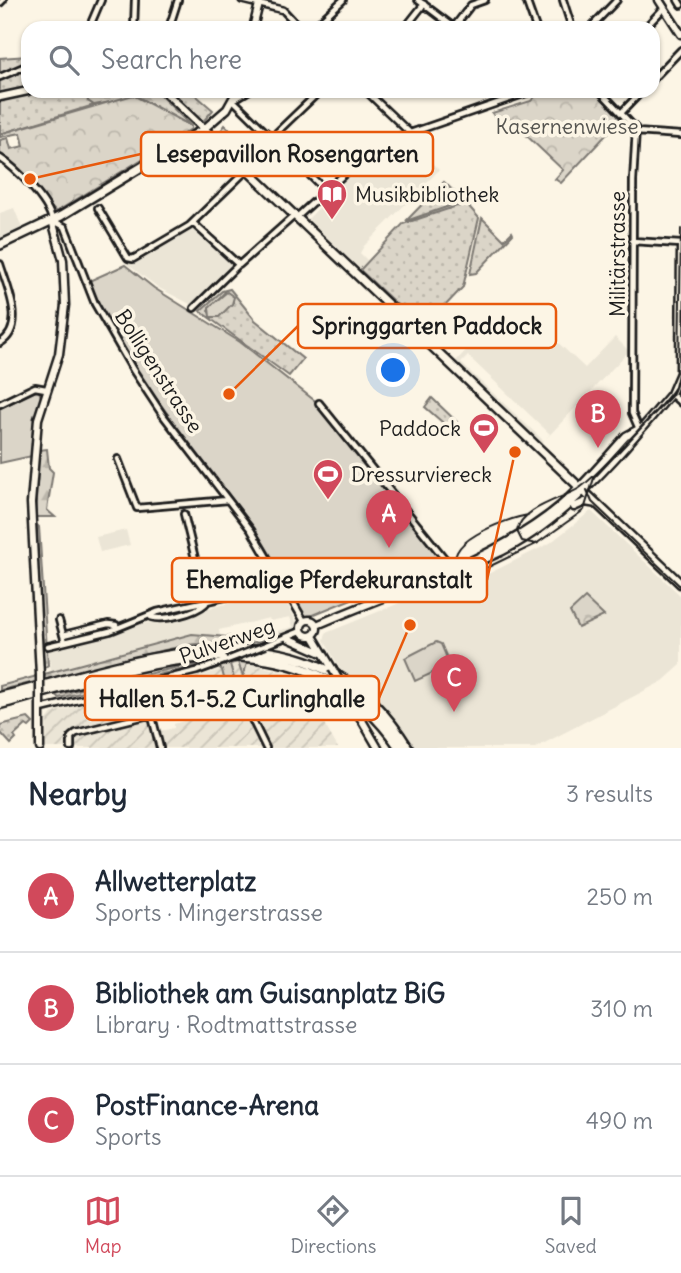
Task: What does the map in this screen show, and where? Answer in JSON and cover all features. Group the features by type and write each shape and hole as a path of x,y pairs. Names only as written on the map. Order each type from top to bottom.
{"highway":[{"path":"0,697 181,652 219,648 259,650 294,659 341,680 381,713 408,748"},
{"path":"0,704 183,659 219,655 258,657 304,669 338,687 376,718 400,748"}],"main road":[{"path":"659,0 681,34"},
{"path":"255,21 260,2"},
{"path":"0,97 21,92"},
{"path":"171,98 681,584"},
{"path":"0,245 52,220 204,129 224,114 233,100"},
{"path":"40,748 40,675 30,515 38,419 61,345 65,305 63,260 52,220"},
{"path":"538,526 582,489 679,384 681,245"},
{"path":"582,489 600,464 626,436 639,429"},
{"path":"567,475 584,476 600,464"},
{"path":"313,636 317,625 456,568 579,503 589,502 600,506"},
{"path":"313,636 306,636 301,631 304,621 312,620 317,625"},
{"path":"313,636 378,748"},
{"path":"288,638 324,654"}],"street":[{"path":"92,21 101,0"},
{"path":"134,21 135,0"},
{"path":"171,21 178,0"},
{"path":"242,0 260,2 283,10 293,21"},
{"path":"320,21 343,0"},
{"path":"418,0 446,21"},
{"path":"458,21 470,5 485,0"},
{"path":"527,0 534,21"},
{"path":"563,0 570,21"},
{"path":"597,21 617,0"},
{"path":"678,0 681,5"},
{"path":"411,21 424,4"},
{"path":"652,21 664,8"},
{"path":"660,72 681,50"},
{"path":"0,77 21,68"},
{"path":"236,98 233,100 326,191"},
{"path":"271,138 313,98"},
{"path":"373,98 409,132"},
{"path":"194,308 238,265 368,154 409,132 519,98"},
{"path":"607,98 635,124 636,132 681,135"},
{"path":"622,112 635,98"},
{"name":"Militärstrasse","path":"636,132 632,241 632,414 639,429"},
{"name":"Bolligenstrasse","path":"0,158 11,166 48,209 52,220 66,229 95,304 126,359 162,414 262,546 304,621"},
{"path":"98,208 131,259 163,244 193,223 247,170"},
{"path":"193,223 238,265"},
{"path":"632,241 681,245"},
{"path":"0,264 14,322 10,334 0,343"},
{"path":"0,404 35,387 46,389"},
{"path":"671,394 681,403"},
{"path":"319,403 456,568"},
{"path":"118,459 137,508 229,500"},
{"path":"184,514 206,603"},
{"path":"63,635 108,624 117,625 150,617 167,609 197,602 206,603 284,584"},
{"path":"59,620 65,642"},
{"path":"48,646 110,631 117,625"},
{"name":"Pulverweg","path":"40,706 197,671 301,631"},
{"path":"143,682 160,748"},
{"path":"71,748 71,739 76,733 236,696 244,703 265,748"}],"shaded area":[{"path":"405,137 439,170 364,246 360,253 368,261 360,269 308,219 363,162"},
{"path":"14,208 22,228 0,239 0,213"},
{"path":"193,226 233,264 231,271 192,305 159,288 127,264"},
{"path":"517,304 585,368 615,337 629,351 545,440 550,434 468,356 461,363 544,441 542,443 456,361 473,343 485,338"},
{"path":"591,511 681,596 681,665 663,681 535,748 415,748 380,704 344,676 324,640 326,633 461,578 474,581 550,543"},
{"path":"126,530 130,545 100,552 96,537"},
{"path":"280,591 298,624 297,629 272,638 269,633 293,627 290,617 270,621 269,618 219,630 220,636 192,634 51,672 48,647"},
{"path":"238,662 243,676 247,663 303,676 306,692 338,748 46,748 47,720 52,713 142,689 153,733 174,728 174,724 183,721 179,706 194,702 188,680 222,669 234,679 229,664"}],"green space":[{"path":"21,56 21,98 88,98 94,105 0,134 0,58"},
{"path":"88,98 132,98 94,105"},
{"path":"123,98 139,98 191,126 191,129 56,212 0,156 0,140 8,138 11,149 24,146 21,133 0,137 0,134"},
{"path":"140,98 163,98 191,126"},
{"path":"171,98 199,98 213,110 200,125"},
{"name":"Kasernenwiese","path":"534,98 603,98 623,117 561,183 555,179 563,170 509,119 502,127 492,113"},
{"path":"225,125 263,162 254,171 218,135"},
{"path":"444,182 464,201 406,221"},
{"path":"466,203 479,218 463,287 423,329 360,270 403,224"},
{"path":"482,218 504,240 512,232 513,234 476,273 470,274"},
{"path":"125,265 154,288 240,342 319,404 447,560 305,618 261,540 143,380 105,316 89,281"},
{"path":"230,289 255,320 303,359 289,376 200,311 222,291","holes":["225,292 233,302 212,318 208,310"]},
{"path":"227,292 234,297 232,304 219,317 210,317 209,307"},
{"path":"39,391 41,397 32,456 0,463 0,408"},
{"path":"432,398 457,422 450,429 425,407"},
{"path":"47,449 49,468 53,472 47,510 55,517 35,517 39,450"},
{"path":"34,522 39,527 48,665 44,668"},
{"path":"585,598 604,616 578,628 570,612"},
{"path":"268,630 272,638 262,641 188,645 0,690 0,686 192,634 227,637"},
{"path":"436,642 441,644 450,665 415,681 405,658"},
{"path":"236,660 247,663 243,677 238,662 230,664 234,679 225,682 222,670 214,662"},
{"path":"210,663 59,698 55,695 183,666"},
{"path":"28,718 33,723 29,727 26,725 14,736 16,739 11,744 0,732 0,725"}],"tram line":[{"path":"664,0 681,27"},
{"path":"681,229 679,370 675,387 628,441 586,483 526,516 517,531 522,541 536,544 584,510 594,478 672,395 681,373"},
{"path":"587,490 592,502 681,587"},
{"path":"528,515 505,521 476,534 457,552 456,562 463,572 476,573 538,543"}],"place":[{"name":"Lesepavillon Rosengarten","path":"30,179"},
{"name":"Musikbibliothek","path":"332,221"},
{"name":"Springgarten Paddock","path":"229,394"},
{"name":"Bibliothek am Guisanplatz BiG","path":"598,448"},
{"name":"Ehemalige Pferdekuranstalt","path":"515,452"},
{"name":"Paddock","path":"484,455"},
{"name":"Dressurviereck","path":"328,501"},
{"name":"Allwetterplatz","path":"389,548"},
{"name":"Hallen 5.1-5.2 Curlinghalle","path":"410,625"},
{"name":"PostFinance-Arena","path":"454,712"}]}
